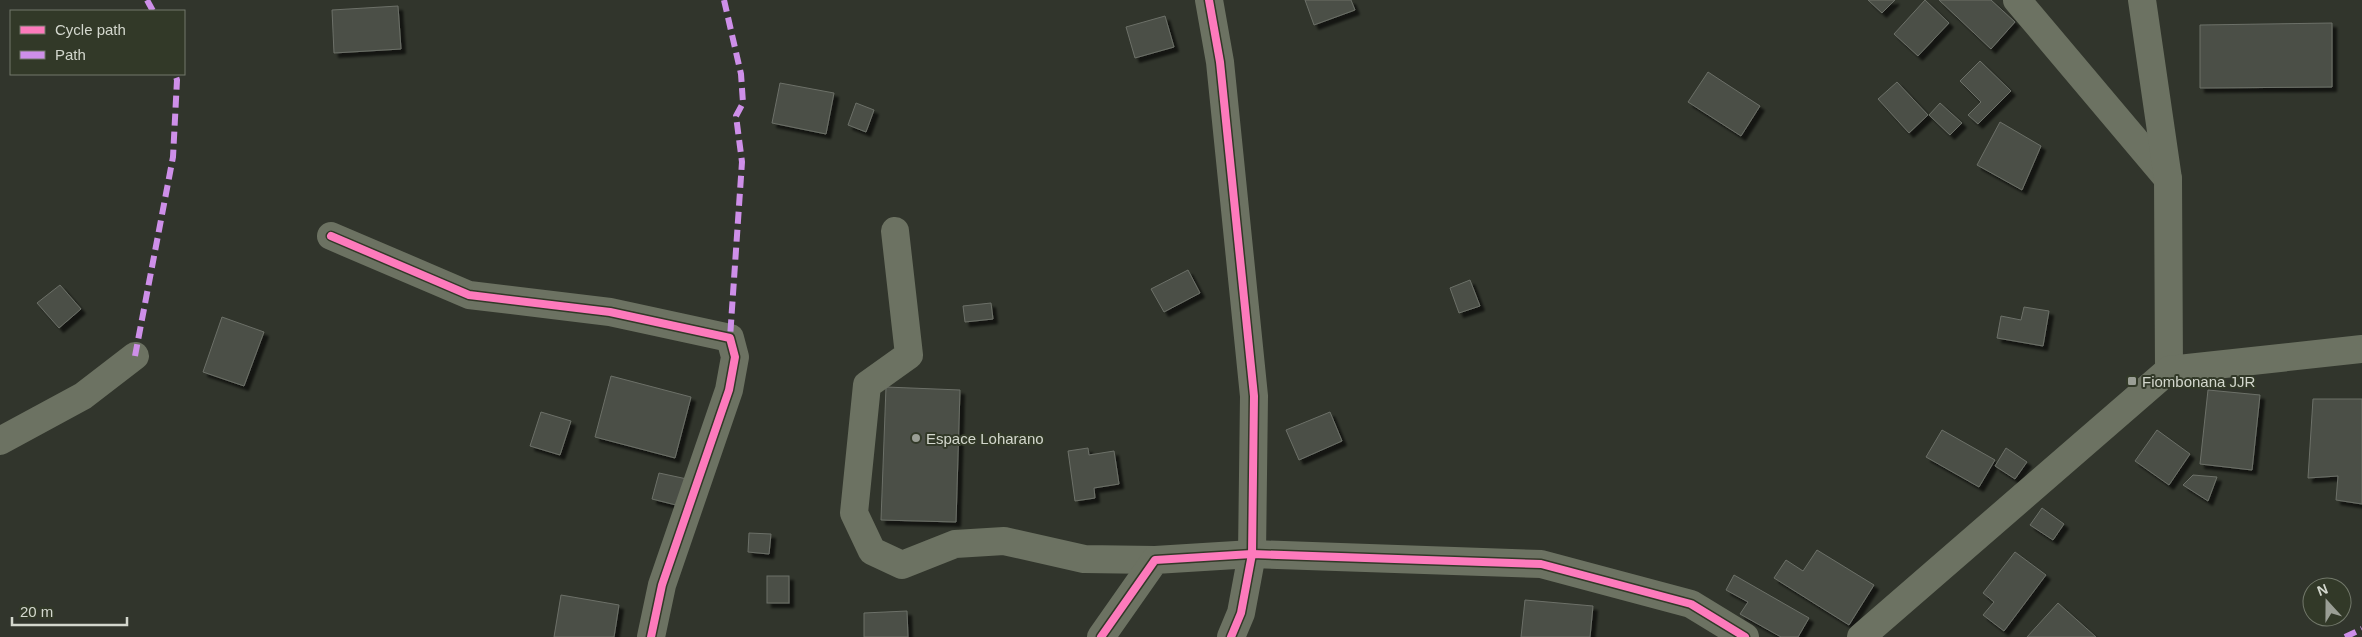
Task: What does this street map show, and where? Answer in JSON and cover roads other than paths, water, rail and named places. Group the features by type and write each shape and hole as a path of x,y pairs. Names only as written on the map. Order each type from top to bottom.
{"street":[{"path":"1208,0 1220,62 1254,396 1252,554 1241,613 1231,637"},
{"path":"2017,0 2168,179"},
{"path":"2142,0 2168,179 2168,370"},
{"path":"896,231 909,355 868,385 854,513 872,551 902,565 954,544 1004,541 1084,559 1155,560 1252,554 1541,564 1691,604 1745,637"},
{"path":"331,236 469,295 610,312 730,338 735,357 728,390 662,585 651,637"},
{"path":"1861,637 2168,370 2362,349"},
{"path":"0,441 82,396 135,356"},
{"path":"1101,637 1155,560"}],"place":[{"name":"Fiombonana JJR","path":"2132,381"},
{"name":"Espace Loharano","path":"916,438"}]}
